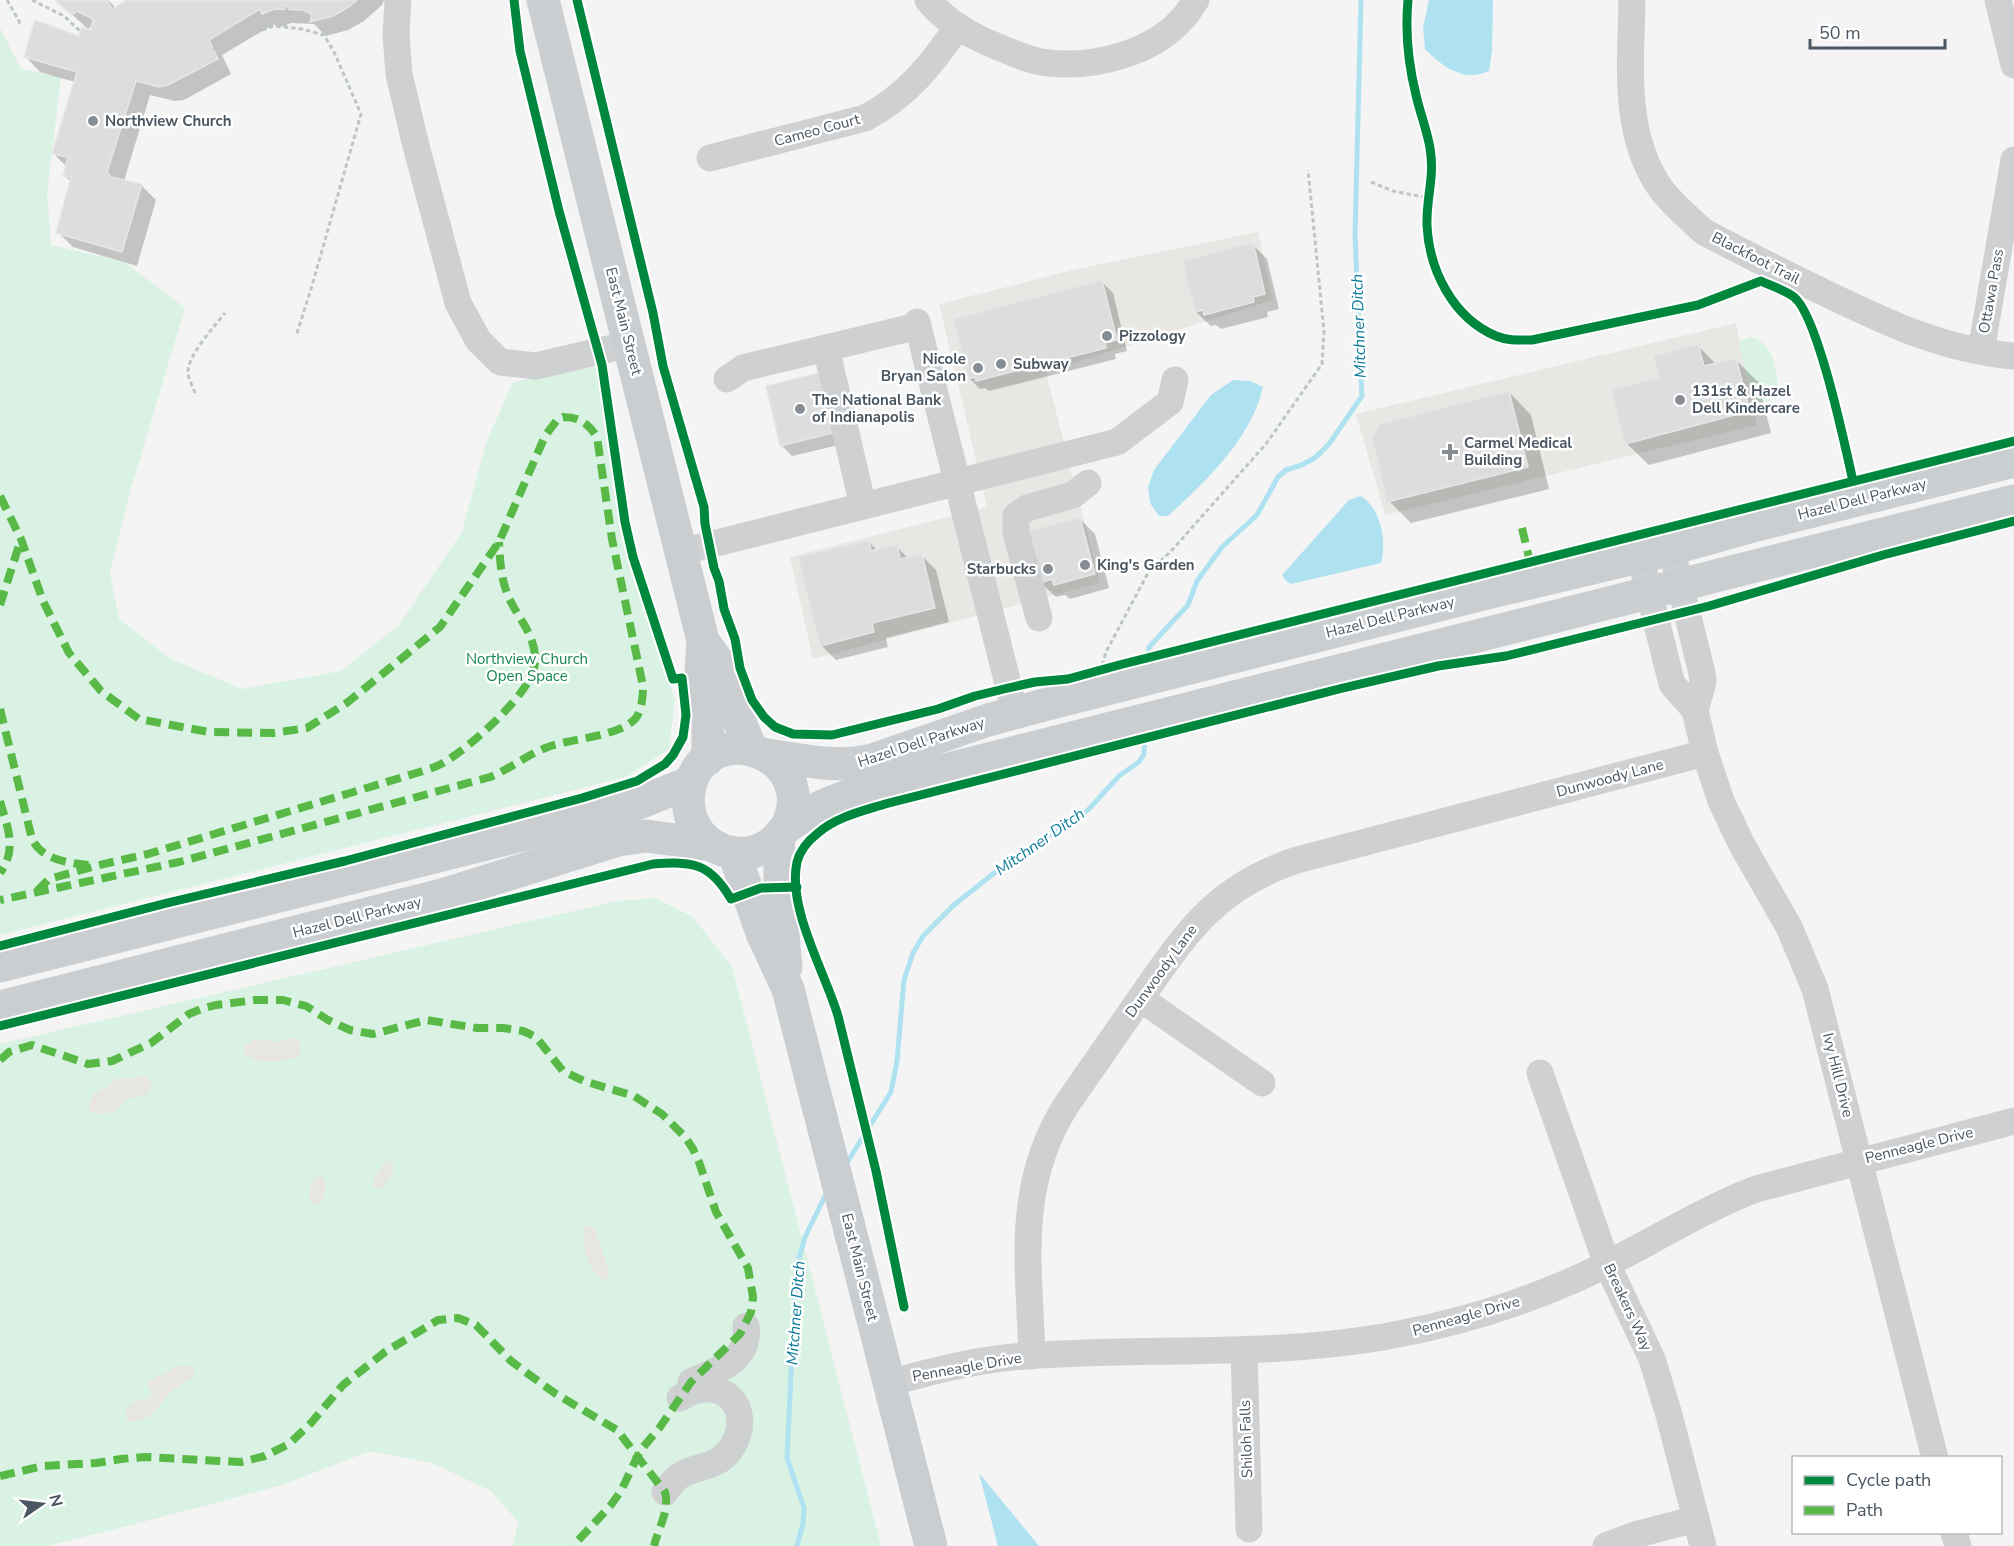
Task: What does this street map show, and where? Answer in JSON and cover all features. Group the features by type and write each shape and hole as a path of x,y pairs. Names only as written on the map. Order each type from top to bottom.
{"main road":[{"name":"East Main Street","path":"543,0 703,641 700,672 708,719 700,771"},
{"name":"Hazel Dell Parkway","path":"759,752 834,764 858,763 1015,712 1106,674 1171,671 2014,461"},
{"name":"Hazel Dell Parkway","path":"782,833 819,807 840,798 1115,726 2014,501"},
{"name":"East Main Street","path":"703,641 721,666 733,705 759,752"},
{"path":"0,966 629,807 700,771 733,748 759,752 782,768 787,775 793,793 792,811 782,833 758,851 723,849 698,831 689,812 688,802 700,771"},
{"name":"East Main Street","path":"782,833 778,888 788,989 930,1546"},
{"name":"Hazel Dell Parkway","path":"0,1007 442,895 618,840 646,836 723,849"},
{"name":"East Main Street","path":"723,849 788,989"}],"street":[{"path":"398,0 396,35 399,74 412,131 458,303 478,340 500,362 536,366 630,344"},
{"path":"928,0 946,18 982,40 1023,57 1048,63 1089,62 1116,57 1139,49 1182,20 1196,0"},
{"name":"Blackfoot Trail","path":"1632,0 1631,82 1638,139 1650,170 1661,189 1680,210 1704,232 1887,323 1929,339 2014,356"},
{"path":"1998,0 2014,64"},
{"name":"Cameo Court","path":"710,158 865,118 884,108 901,96 920,76 958,26"},
{"name":"Ottawa Pass","path":"1981,351 2014,160"},
{"path":"727,379 743,368 918,324 1015,712"},
{"path":"826,348 863,506"},
{"path":"681,552 1117,442 1170,402 1175,380"},
{"path":"1039,618 1016,533 1016,516 1027,508 1073,495 1088,483"},
{"name":"Ivy Hill Drive","path":"1671,548 1702,673 1703,682 1695,710"},
{"name":"Ivy Hill Drive","path":"1640,556 1672,684 1695,710 1705,753 1721,801 1789,927 1820,1005 1934,1456"},
{"name":"Dunwoody Lane","path":"1032,1356 1029,1205 1037,1167 1051,1129 1180,942 1202,916 1241,885 1297,860 1705,753"},
{"path":"1141,999 1262,1083"},
{"name":"Breakers Way","path":"1540,1073 1607,1264 1652,1359 1703,1546"},
{"name":"Penneagle Drive","path":"889,1383 936,1370 1001,1358 1244,1350 1353,1342 1437,1326 1538,1295 1607,1264 1742,1195 1766,1186 2014,1121"},
{"path":"665,1492 679,1476 712,1465 722,1459 736,1441 740,1428 738,1408 732,1399 723,1391 688,1392 686,1390 739,1356 744,1347 746,1326"},
{"name":"Shiloh Falls","path":"1244,1350 1250,1529"},
{"path":"1606,1546 1638,1534 1696,1519"}],"path":[{"path":"7,0 20,27"},
{"path":"32,0 64,16 80,31"},
{"path":"285,27 287,8"},
{"path":"213,49 273,26 324,35 334,52 361,114 296,336"},
{"path":"1106,674 1102,665 1106,652 1148,573 1173,549 1266,444 1322,364 1324,331 1308,170"},
{"path":"1371,182 1393,191 1429,198"},
{"path":"195,393 188,372 200,344 225,313"}],"shaded area":[{"path":"1258,232 1273,300 1046,372 1100,583 813,659 790,557 987,507 939,304 1077,269"},
{"path":"1736,323 1757,425 1385,515 1356,414"}],"green space":[{"name":"Northview Church Open Space","path":"0,28 21,69 61,77 47,193 51,245 124,262 185,308 130,492 110,573 119,619 171,659 242,689 341,671 399,625 462,532 486,443 513,382 596,367 619,521 636,584 675,700 669,749 626,777 0,935"},
{"path":"1750,337 1764,345 1773,360 1778,394 1771,400 1757,403 1752,395 1739,342"},
{"path":"655,898 693,917 732,967 881,1546 513,1546 518,1522 491,1491 432,1463 370,1451 282,1485 124,1527 47,1546 0,1546 0,1044 617,901"}],"sand":[{"path":"292,1038 299,1041 301,1053 296,1058 262,1061 255,1060 244,1053 246,1044 257,1039 279,1042"},
{"path":"148,1077 152,1083 149,1092 143,1096 125,1101 117,1110 111,1112 89,1111 89,1104 94,1093 110,1086 117,1078 128,1079"},
{"path":"388,1160 394,1165 393,1173 382,1188 374,1188 373,1181"},
{"path":"318,1176 324,1177 326,1185 322,1202 316,1205 310,1202 309,1192"},
{"path":"586,1226 592,1226 596,1232 609,1271 606,1279 603,1280 598,1276 586,1256 583,1240"},
{"path":"181,1365 193,1368 195,1373 192,1378 172,1391 150,1416 138,1421 127,1421 125,1412 131,1403 150,1398 151,1392 147,1384 150,1380"}],"water":[{"path":"1429,0 1493,0 1492,51 1489,71 1470,75 1462,74 1446,67 1425,49 1423,28"},
{"path":"1233,380 1250,381 1263,387 1248,424 1238,441 1212,474 1168,516 1159,516 1150,503 1148,487 1154,470 1211,395"},
{"path":"1361,496 1373,509 1381,526 1383,554 1381,563 1291,584 1286,581 1282,575 1349,500"},
{"path":"979,1473 1039,1546 998,1546"}],"building":[{"name":"Northview Church","path":"55,0 107,0 112,9 127,0 357,0 333,16 310,22 312,14 303,10 275,9 262,14 260,9 209,40 218,59 168,85 159,87 136,81 107,172 111,177 142,184 122,252 56,233 71,177 63,176 68,157 52,154 77,72 24,57 35,20 79,36 82,27 91,30 93,19 77,11 72,15"},
{"path":"1253,242 1265,294 1253,297 1254,302 1204,315 1203,310 1195,312 1182,261"},
{"path":"1102,280 1117,340 1105,343 1106,348 976,381 975,377 968,379 953,319"},
{"name":"131st & Hazel Dell Kindercare","path":"1698,344 1704,366 1736,358 1750,411 1625,444 1611,390 1659,377 1653,356"},
{"name":"The National Bank of Indianapolis","path":"819,373 833,433 780,446 766,386"},
{"name":"Carmel Medical Building","path":"1509,391 1528,467 1387,502 1372,437 1380,424"},
{"path":"1080,517 1095,574 1054,585 1052,579 1040,583 1028,531"},
{"path":"869,540 871,551 897,544 900,559 922,554 935,608 872,623 874,632 820,646 798,557"}],"waterway":[{"name":"Mitchner Ditch","path":"1148,668 1149,647 1188,605 1197,581 1222,547 1257,515 1278,477 1286,470 1316,457 1329,444 1362,396 1355,235 1361,0"},
{"name":"Mitchner Ditch","path":"846,1164 891,1092 897,1061 904,980 913,953 923,936 954,905 1013,858 1088,810 1119,776 1139,762 1144,754 1145,731"},
{"name":"Mitchner Ditch","path":"797,1546 804,1508 787,1458 796,1269 805,1237 827,1192"}],"marked path":[{"path":"0,496 21,539 43,601 69,653 101,691 139,719 209,732 273,733 307,728 348,702 440,627 499,542 545,436 557,420 563,417 574,418 587,425 597,437 612,539 643,686 640,711 636,718 628,724 607,733 548,747 490,777 179,862 0,900"},
{"path":"1522,528 1530,562"},
{"path":"0,605 21,539"},
{"path":"37,891 49,879 148,854 428,769 443,763 466,747 516,699 525,687 535,665 535,653 531,639 505,586 499,542"},
{"path":"0,709 32,839 36,846 49,856 89,865"},
{"path":"0,801 10,846 9,855 0,873"},
{"path":"0,1060 9,1052 32,1045 88,1064 112,1061 151,1043 189,1014 201,1009 256,1000 283,1000 306,1006 350,1030 373,1034 426,1020 477,1028 523,1031 536,1037 563,1071 584,1081 634,1096 662,1114 686,1138 693,1149 716,1212 748,1268 753,1297 751,1312 740,1334 691,1382 660,1427 640,1451 621,1491 611,1505 573,1546"},
{"path":"0,1476 43,1466 145,1457 241,1462 265,1456 289,1444 311,1423 343,1385 385,1352 438,1320 458,1318 476,1325 511,1361 556,1394 617,1430 665,1492 665,1513 654,1546"}],"cycle path":[{"path":"0,946 167,903 345,861 582,798 637,781 665,764 683,737 686,715 682,678 673,679 633,557 625,522 602,365 559,211 520,51 514,0"},
{"path":"577,0 653,313 663,366 704,507 714,568 724,609 735,639 740,668 752,700 764,717 775,727 793,734 832,735 938,709 975,696 1008,688 1035,682 1068,679 2014,441"},
{"path":"1408,0 1409,60 1429,141 1431,159 1427,215 1429,242 1438,275 1446,291 1467,317 1500,338 1532,340 1698,305 1761,281 1794,297 1803,309 1830,383 1853,481"},
{"path":"904,1307 876,1171 838,1016 809,940 797,899 795,880 798,858 808,842 825,827 850,815 885,804 1343,688 1438,666 1506,656 1709,606 1883,555 2014,521"},
{"path":"0,1026 653,864 690,864 708,871 731,899 761,888 797,887"}],"place":[{"name":"Northview Church","path":"93,121"},
{"name":"Pizzology","path":"1107,336"},
{"name":"Subway","path":"1001,364"},
{"name":"Nicole Bryan Salon","path":"978,368"},
{"name":"131st & Hazel Dell Kindercare","path":"1680,400"},
{"name":"The National Bank of Indianapolis","path":"800,409"},
{"name":"Carmel Medical Building","path":"1450,452"},
{"name":"King's Garden","path":"1085,565"},
{"name":"Starbucks","path":"1048,569"}]}
